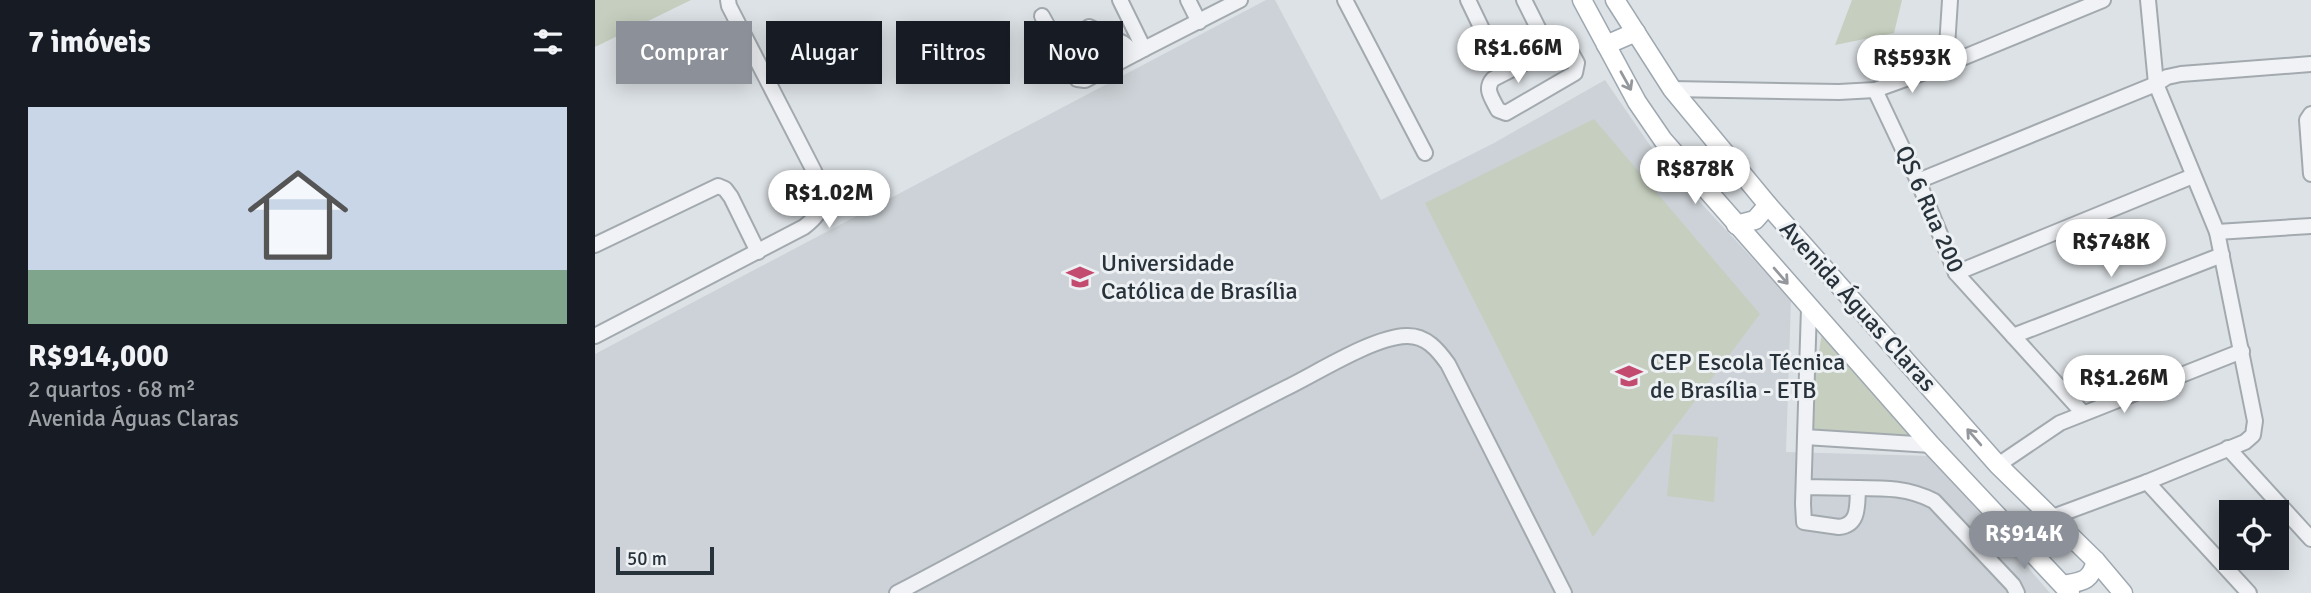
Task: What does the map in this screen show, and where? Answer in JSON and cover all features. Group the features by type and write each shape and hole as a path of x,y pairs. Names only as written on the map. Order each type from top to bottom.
{"main road":[{"name":"Avenida Águas Claras","path":"1582,0 1637,102 1663,140 1931,445 2067,589"},
{"name":"Avenida Águas Claras","path":"1615,0 1672,89 1768,205 1998,465 2096,561 2123,593"},
{"path":"1606,45 1636,32"},
{"path":"1736,225 1755,220 1768,205"},
{"path":"2067,589 2087,579 2096,561"}],"street":[{"path":"595,336 804,227 821,212 823,201 814,171 728,0"},
{"path":"1120,0 1140,51"},
{"path":"1188,0 1199,22"},
{"path":"1042,16 1077,79 1085,80 1199,22 1223,4 1240,0"},
{"path":"1345,0 1425,153"},
{"path":"1468,0 1503,73"},
{"path":"1524,0 1549,50"},
{"path":"1950,0 1947,47 1950,63"},
{"path":"2050,518 2250,440 2255,428 2217,232 2156,84 2148,0"},
{"path":"1672,89 1839,92 1875,90 1950,63 2094,2"},
{"path":"1123,43 1140,51"},
{"path":"1561,44 1567,45 1577,63 1575,73 1503,113 1498,110 1488,86 1503,73 1561,44"},
{"path":"1918,181 2156,84 2167,77 2311,64"},
{"path":"1686,106 1703,89"},
{"name":"QS 6 Rua 200","path":"1875,90 1918,181 1956,273 2083,413"},
{"path":"2311,114 2307,120 2311,174"},
{"path":"1956,273 2193,176"},
{"path":"595,245 718,186 725,189 731,197 758,252"},
{"path":"2217,232 2311,226"},
{"path":"2013,337 2222,255"},
{"path":"1809,307 1804,522 1839,527 1850,524 1856,516 1858,488"},
{"path":"897,593 1260,401 1374,344 1407,336 1427,342 1448,364 1564,593"},
{"path":"1998,465 2060,423 2242,351"},
{"path":"1805,437 1931,445"},
{"path":"2228,448 2311,539"},
{"path":"2147,482 2249,593"},
{"path":"1804,486 1898,488 1918,492 1934,501 2013,585 2017,593"}],"shaded area":[{"name":"Universidade Católica de Brasília","path":"1266,0 1275,0 1381,200 1494,143 1605,80 1658,157 1791,300 1786,452 1931,456 2050,593 595,593 595,354 1107,84 1123,84 1123,75"}],"green space":[{"path":"595,0 691,0 648,21 616,21 616,37 595,47"},
{"path":"1852,0 1902,0 1894,33 1835,45"},
{"path":"1594,119 1760,314 1593,537 1425,203"},
{"path":"1822,333 1920,444 1805,437"},
{"path":"1673,434 1718,437 1714,502 1667,496"}],"place":[{"name":"Universidade Católica de Brasília","path":"1080,277"},
{"name":"CEP Escola Técnica de Brasília - ETB","path":"1629,376"}]}
